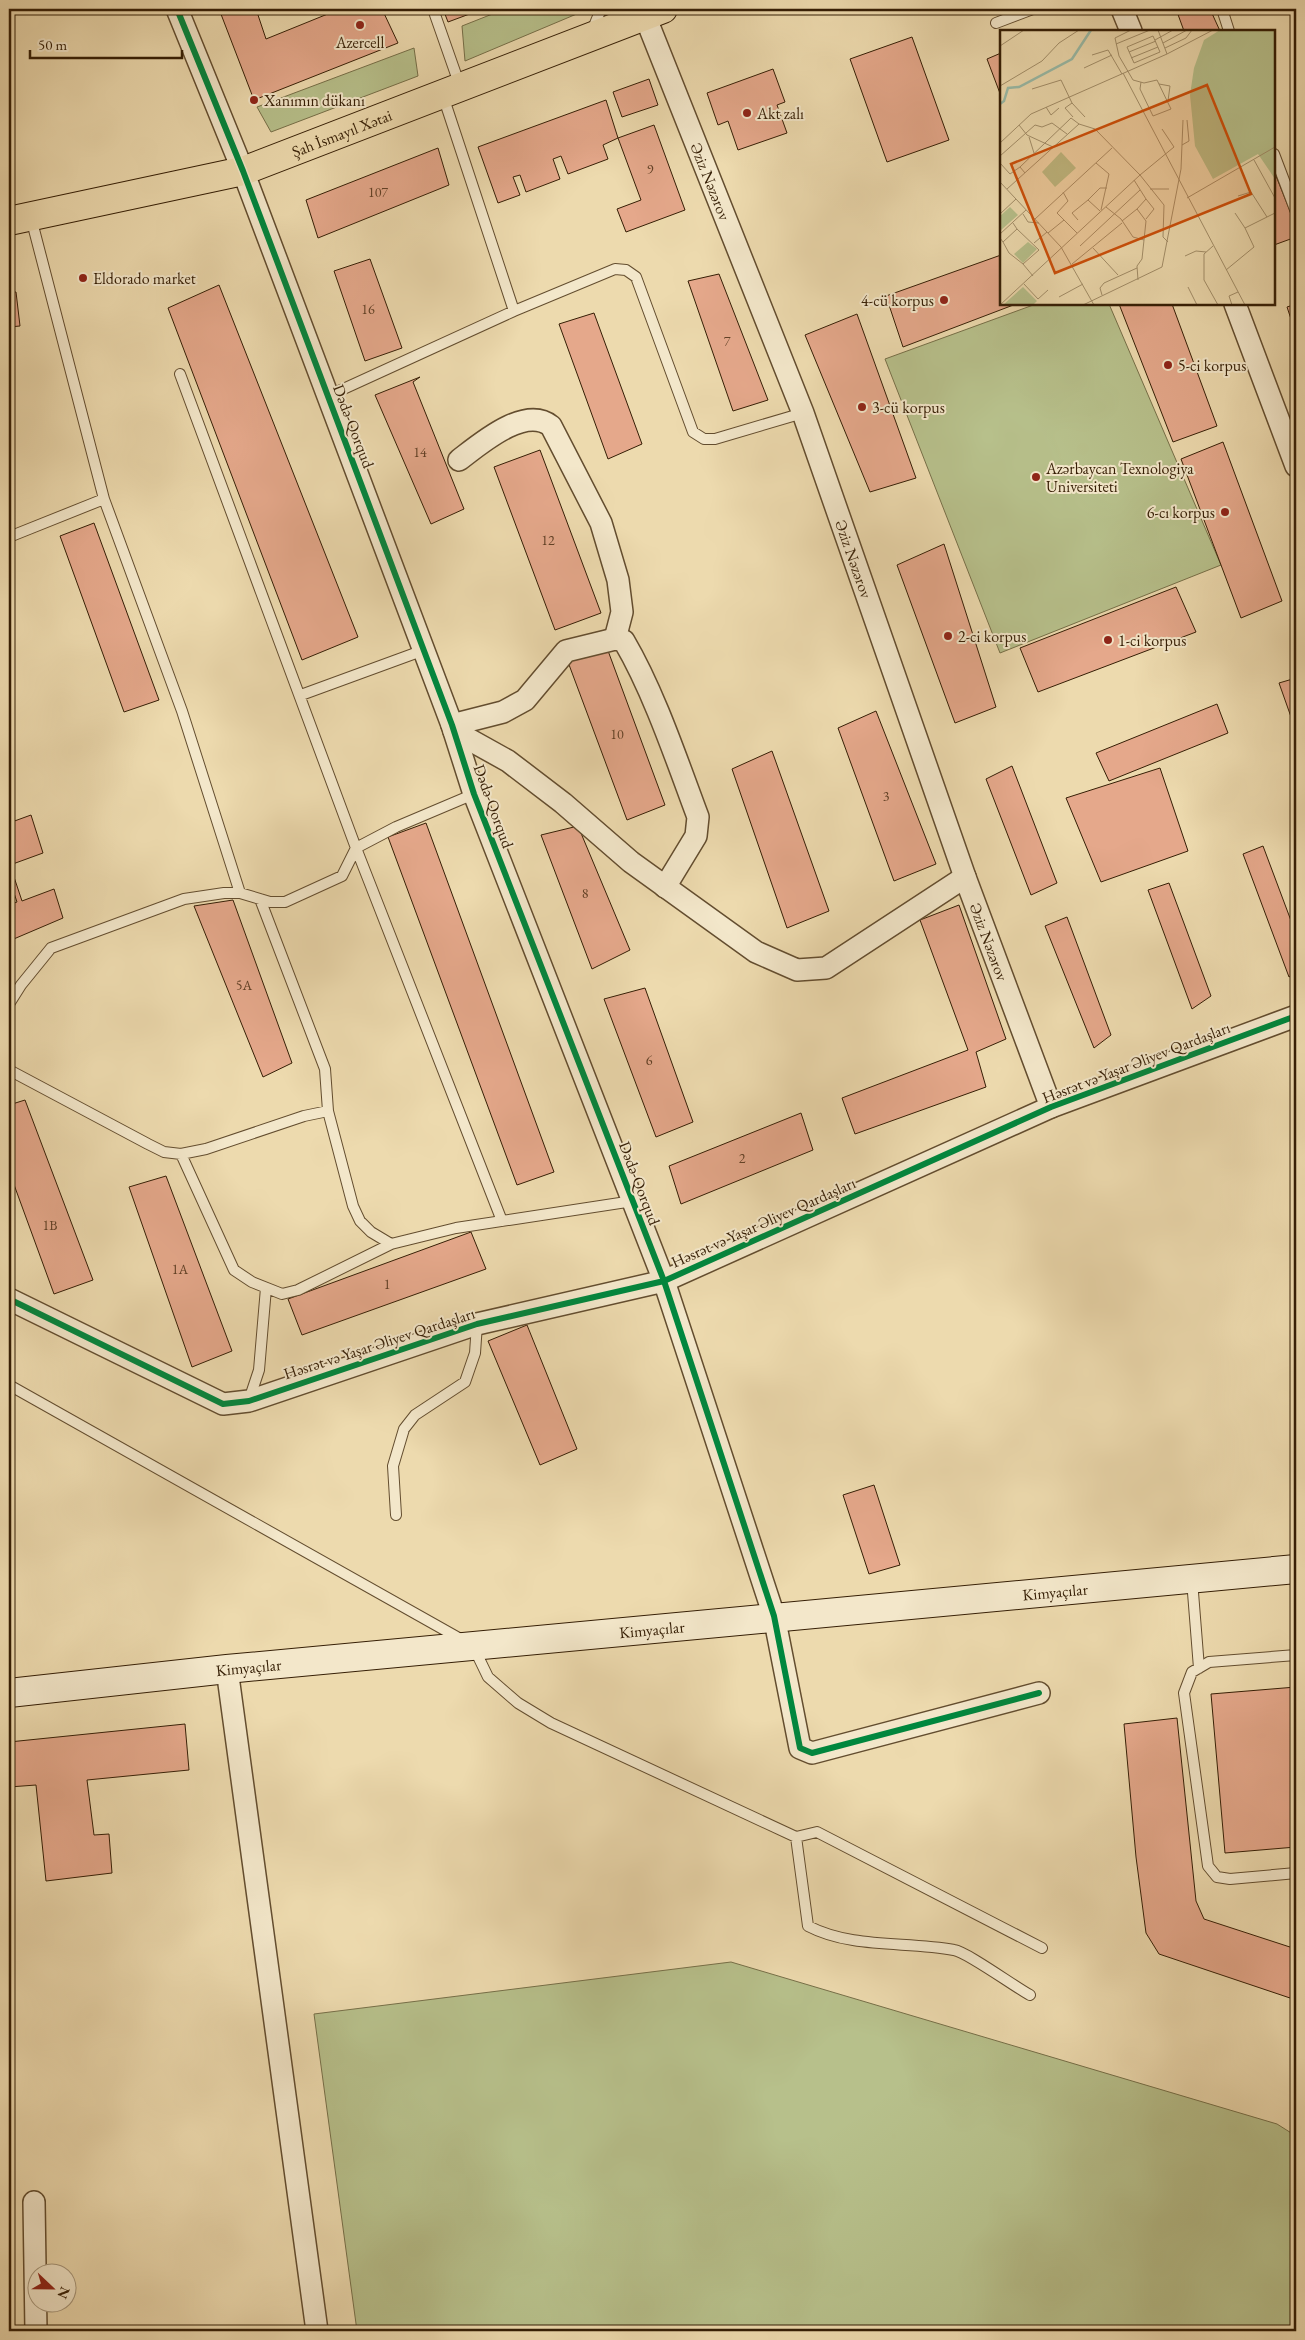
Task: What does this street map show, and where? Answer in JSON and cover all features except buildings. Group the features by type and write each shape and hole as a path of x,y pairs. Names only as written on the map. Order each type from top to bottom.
{"main road":[{"name":"Şah İsmayıl Xətai","path":"20,219 243,171 654,13"}],"street":[{"name":"Dədə-Qorqud","path":"177,9 243,171 453,728 474,794 664,1281 774,1616 800,1748 812,1754 1039,1694"},
{"path":"1122,9 1131,30"},
{"name":"Əziz Nəzərov","path":"654,13 803,413 965,877 1051,1107"},
{"path":"1234,305 1296,466"},
{"path":"459,460 511,425 534,418 543,419 551,426 601,523 607,542 618,580 622,612 615,639"},
{"path":"453,728 504,712 526,700 566,651 615,639 624,641 635,660 698,817 696,836 665,886"},
{"path":"453,728 508,761 563,803 631,862 756,952 797,970 826,968 965,877"},
{"name":"Həsrət və Yaşar Əliyev Qardaşları","path":"9,1299 224,1404 249,1401 478,1324 664,1281 1051,1107 1296,1016"},
{"name":"Kimyaçılar","path":"9,1693 227,1669 774,1616 1296,1569"},
{"path":"227,1669 317,2331"},
{"path":"34,2202 36,2331"}],"lane":[{"path":"433,9 452,91 514,311"},
{"path":"588,38 601,9"},
{"path":"996,23 1033,9"},
{"path":"1222,9 1229,30"},
{"path":"1275,157 1296,212"},
{"path":"20,219 104,499 182,711 240,893"},
{"path":"328,396 514,311 615,269 626,270 636,277 693,432 704,439 715,439 803,413"},
{"path":"180,374 301,695 356,848 502,1221"},
{"path":"9,537 104,499"},
{"path":"301,695 424,650"},
{"path":"9,1004 21,985 52,948 184,899 224,893 240,893 260,900 285,902 342,876 356,848 396,827 474,794"},
{"path":"260,900 325,1069 328,1111 353,1206 360,1221 371,1232 391,1244"},
{"path":"9,1070 164,1152 181,1154 206,1149 304,1116 328,1111"},
{"path":"181,1154 234,1270 252,1282 282,1294 298,1290 391,1244 456,1228 633,1201"},
{"path":"249,1401 259,1370 266,1288"},
{"path":"396,1515 393,1466 404,1429 414,1415 465,1382 475,1353 478,1324"},
{"path":"9,1385 473,1646 488,1677 518,1704 551,1723 796,1837 817,1832 1042,1948"},
{"path":"1192,1579 1199,1668"},
{"path":"1296,1655 1209,1662 1192,1672 1184,1693 1208,1866 1217,1877 1230,1879 1296,1872"},
{"path":"796,1837 808,1926 823,1934 862,1941 957,1950 1030,1996"}],"green space":[{"path":"505,9 581,9 579,13 465,61 462,26"},
{"path":"414,48 418,76 271,132 257,107"},
{"path":"1033,305 1109,305 1221,565 1000,653 885,359"},
{"path":"731,1962 1277,2124 1296,2136 1296,2331 357,2331 314,2014"}],"cycle path":[{"path":"177,9 243,171 452,725 474,794 664,1281 774,1616 800,1748 812,1753 1039,1693"},
{"path":"9,1299 223,1404 249,1401 477,1324 664,1281 1051,1107 1296,1016"}],"place":[{"name":"Azercell","path":"360,25"},
{"name":"Xanımın dükanı","path":"254,100"},
{"name":"Akt zalı","path":"747,113"},
{"name":"Eldorado market","path":"83,278"},
{"name":"4-cü korpus","path":"944,300"},
{"name":"5-ci korpus","path":"1168,365"},
{"name":"3-cü korpus","path":"862,407"},
{"name":"Azərbaycan Texnologiya Universiteti","path":"1036,477"},
{"name":"6-cı korpus","path":"1225,512"},
{"name":"2-ci korpus","path":"948,636"},
{"name":"1-ci korpus","path":"1108,640"}]}
